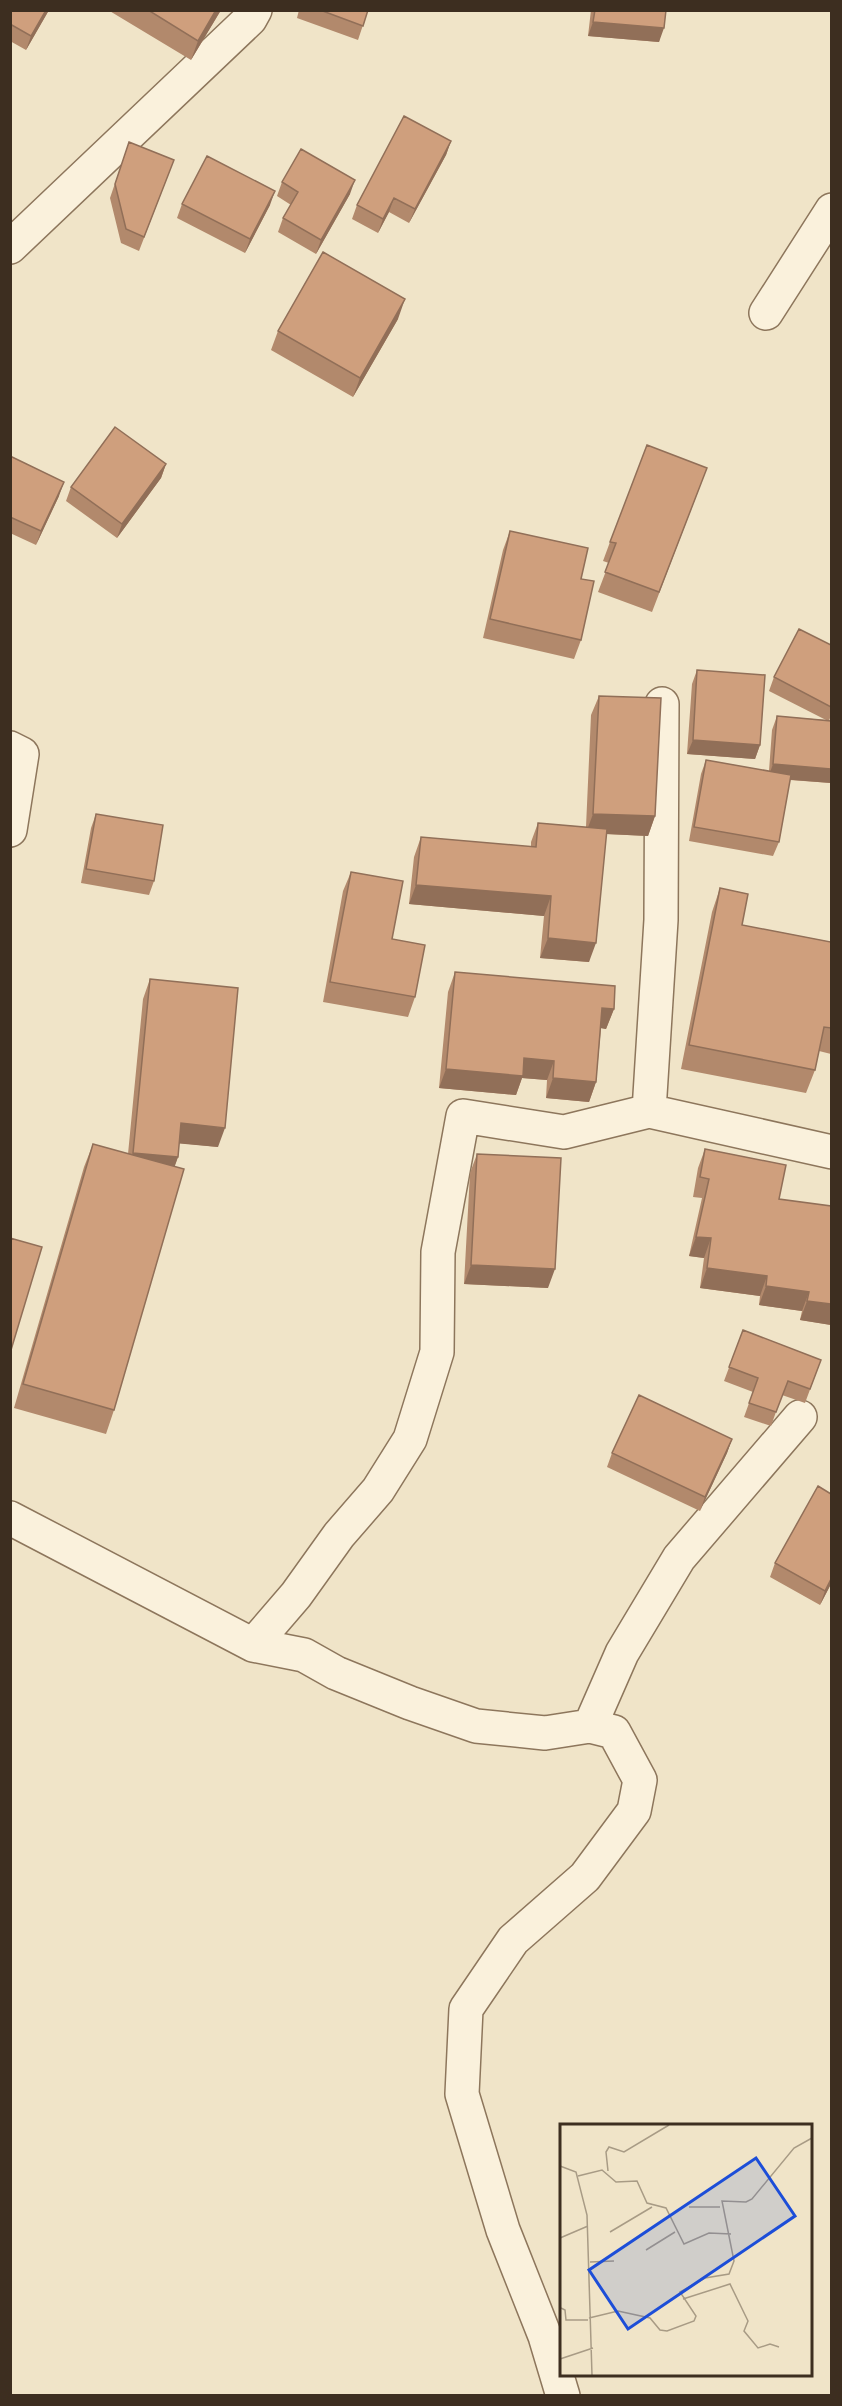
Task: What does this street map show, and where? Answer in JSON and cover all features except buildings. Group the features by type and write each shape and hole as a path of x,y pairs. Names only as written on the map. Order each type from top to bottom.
{"street":[{"path":"10,247 250,19 255,10"},
{"path":"766,313 831,210"},
{"path":"649,1111 661,920 662,704"},
{"path":"10,748 22,754 10,831"},
{"path":"253,1645 296,1595 339,1535 378,1490 410,1439 437,1352 438,1252 463,1116 564,1132 649,1111 831,1152"},
{"path":"590,1726 622,1653 679,1558 800,1417"},
{"path":"10,1518 253,1645 304,1655 347,1678 410,1703 476,1726 545,1733 590,1726 614,1732 640,1780 634,1811 585,1877 513,1940 466,2009 462,2094 503,2230 545,2336 563,2396"}]}
